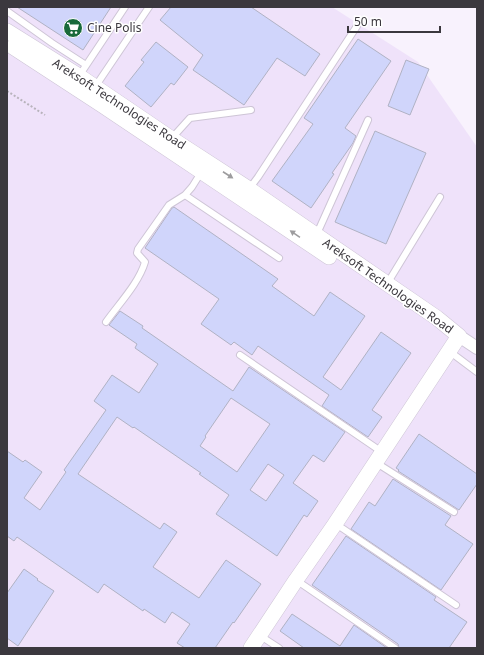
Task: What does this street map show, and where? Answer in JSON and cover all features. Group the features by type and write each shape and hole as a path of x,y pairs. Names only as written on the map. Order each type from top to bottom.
{"street":[{"name":"Areksoft Technologies Road","path":"7,31 48,49 79,76 91,92 314,240 387,284 437,318 459,336"},
{"name":"Areksoft Technologies Road","path":"7,43 79,76"},
{"name":"Areksoft Technologies Road","path":"205,167 249,189 314,240 431,326 459,336"},
{"path":"251,648 459,336 477,348"}],"lane":[{"path":"79,76 125,7"},
{"path":"91,92 149,7"},
{"path":"7,11 48,49"},
{"path":"249,189 271,158 357,26"},
{"path":"169,144 190,118 251,110"},
{"path":"314,240 368,120"},
{"path":"106,322 143,270 145,262 137,253 138,249 169,205 185,195 205,167"},
{"path":"185,195 279,258"},
{"path":"387,284 440,197"},
{"path":"449,350 477,372"},
{"path":"240,354 454,512"},
{"path":"335,524 456,605"},
{"path":"296,580 395,648"},
{"path":"259,635 279,648"}],"path":[{"path":"7,91 45,115"}],"shaded area":[{"path":"7,7 332,7 418,62 477,147 477,648 7,648"}],"building":[{"name":"Cine Polis","path":"17,7 111,7 83,50"},
{"path":"171,7 251,7 320,54 305,76 277,58 244,105 193,70 203,55 160,20"},
{"path":"358,39 391,61 345,128 356,136 353,143 332,173 334,174 311,208 272,181 313,124 304,118"},
{"path":"156,42 188,67 174,85 171,83 151,107 125,86 144,62 141,60"},
{"path":"406,60 429,69 410,115 388,106"},
{"path":"375,131 426,153 386,244 335,222"},
{"path":"174,207 278,279 272,286 314,316 330,292 365,316 323,377 341,390 381,332 411,353 372,410 382,417 368,437 322,406 329,395 258,346 252,355 234,342 231,345 201,324 219,299 145,248"},
{"path":"120,311 233,391 249,367 345,432 324,462 313,455 293,483 318,501 307,517 304,515 277,556 216,514 229,495 199,474 201,473 117,417 78,474 160,529 164,523 177,532 153,567 199,598 226,560 261,584 215,648 185,648 177,643 190,624 172,612 165,623 144,609 143,611 104,584 98,593 17,537 14,541 7,536 7,451 23,462 25,460 42,472 24,498 40,510 66,472 64,470 106,410 94,401 112,375 139,393 158,364 135,348 137,344 109,325","holes":["231,398 270,424 237,472 200,446 206,437 205,436","268,464 284,475 266,501 250,490"]},
{"path":"419,434 477,474 477,484 459,510 398,471 399,470 396,468"},
{"path":"393,479 451,516 445,525 473,544 441,590 351,529 369,502 375,506"},
{"path":"346,536 436,597 434,600 467,622 449,648 399,648 398,644 312,585"},
{"path":"24,569 54,591 18,646 7,638 7,593"},
{"path":"292,614 340,646 354,625 387,648 304,648 280,631"}],"place":[{"name":"Cine Polis","path":"73,28"}]}
